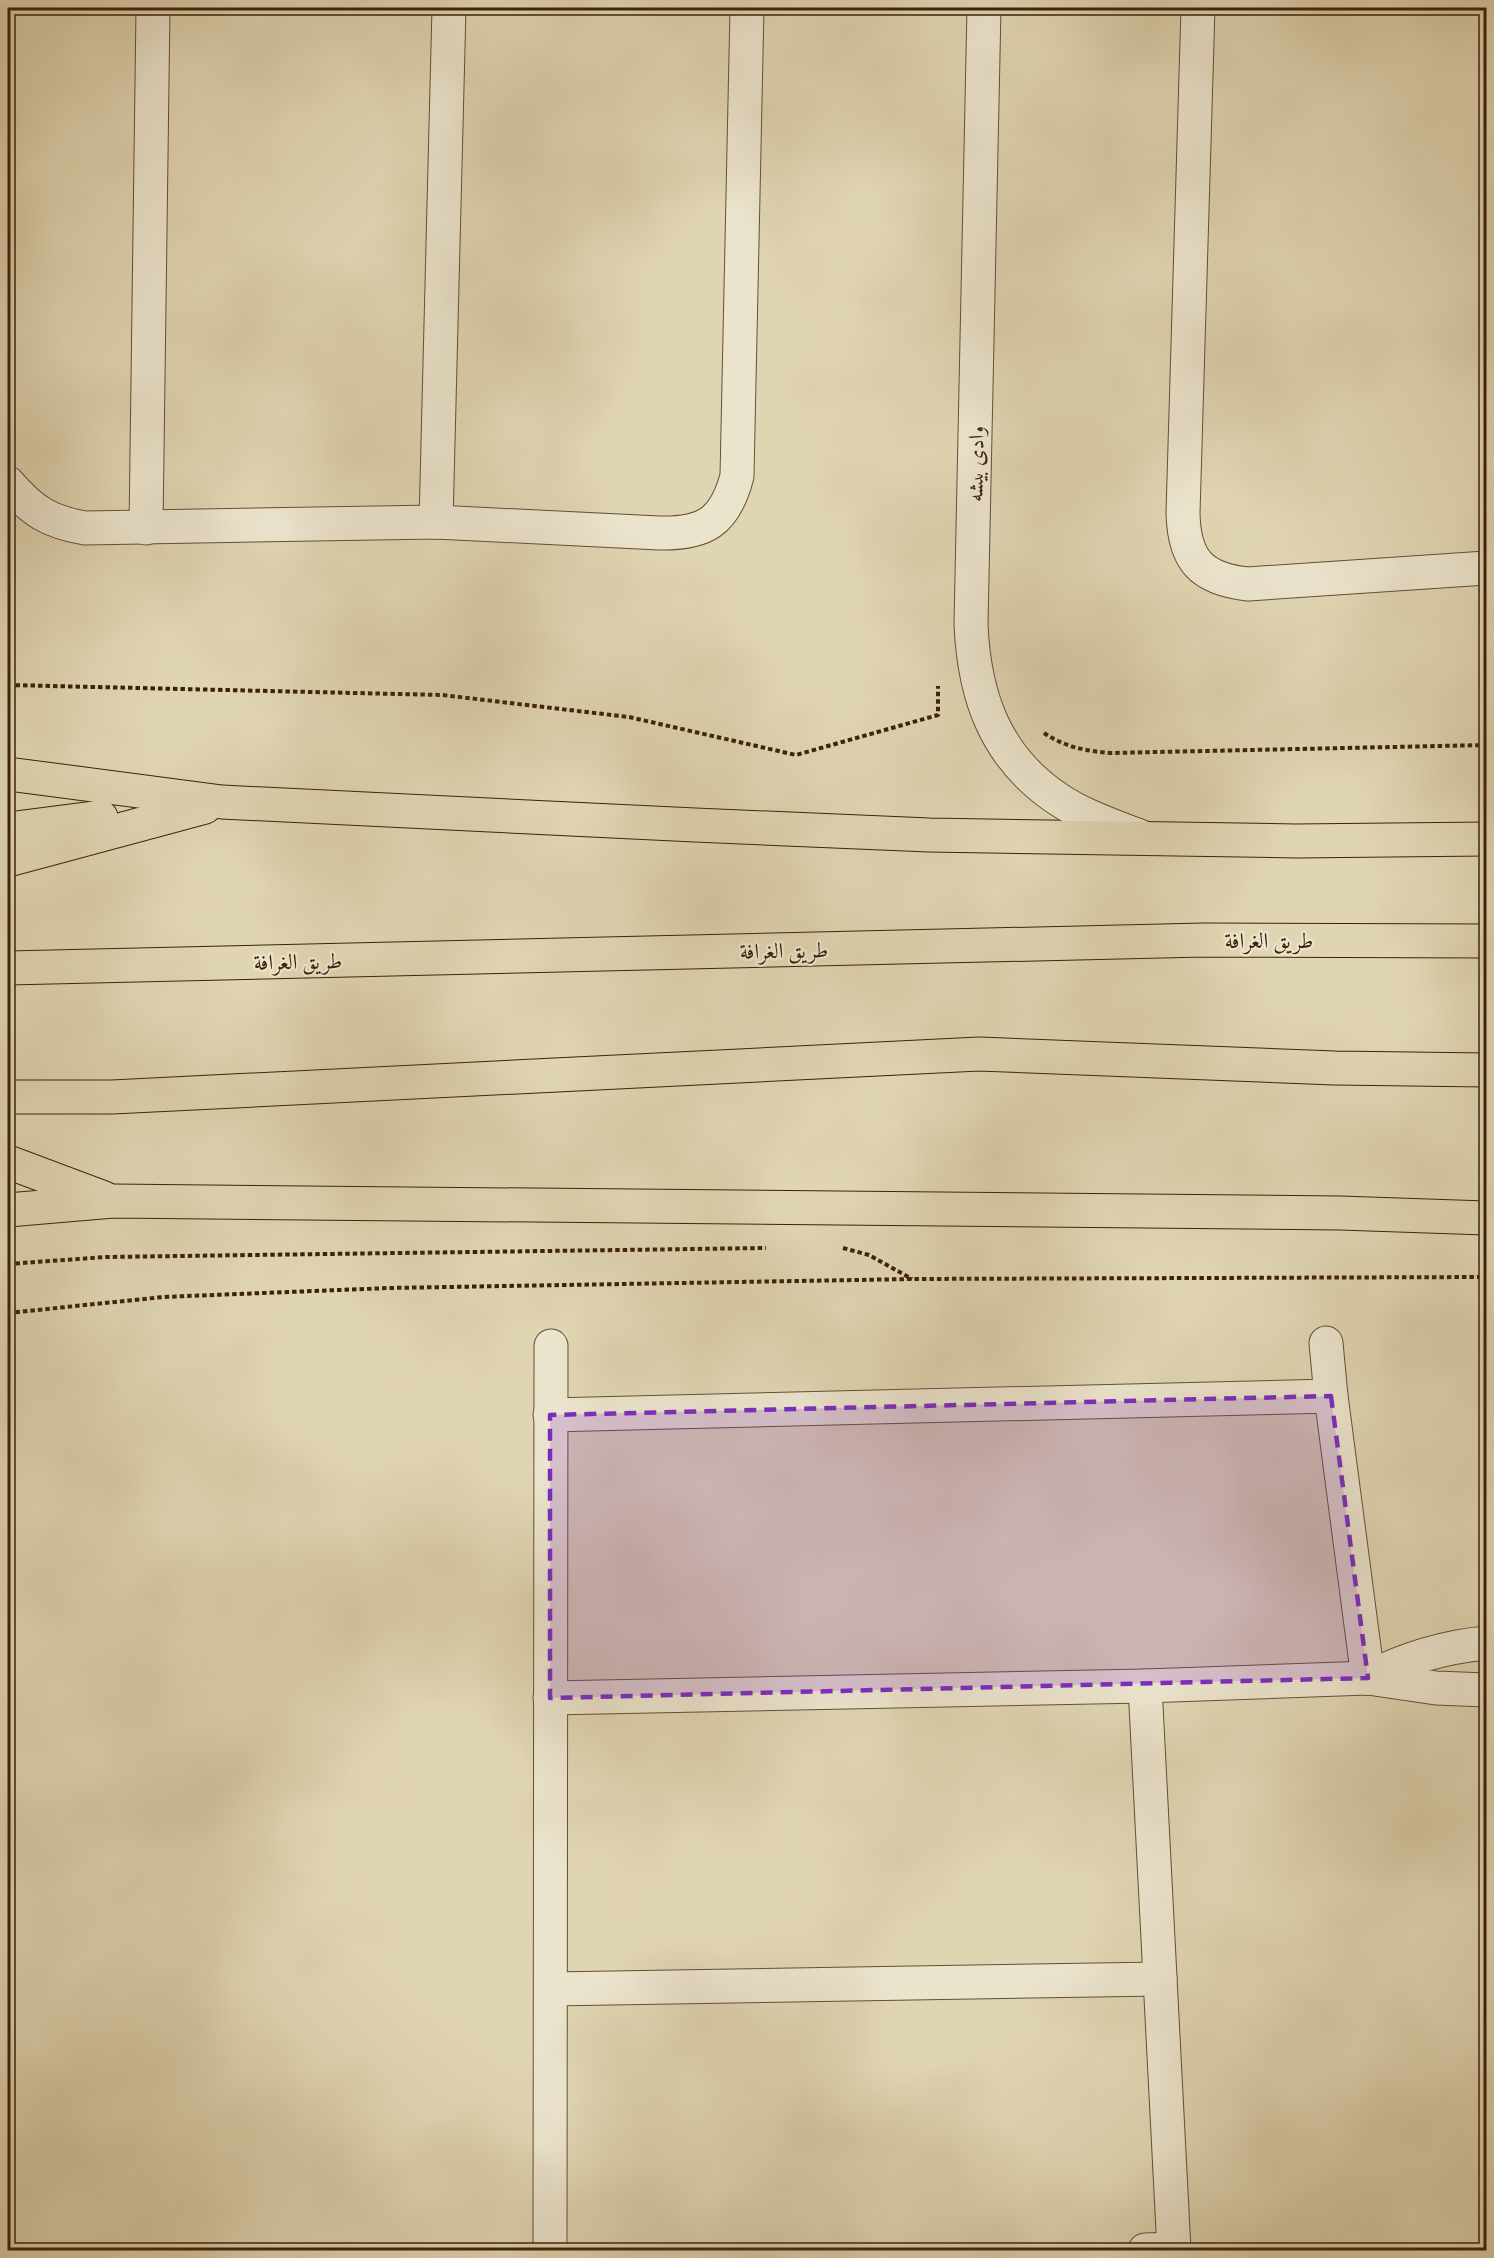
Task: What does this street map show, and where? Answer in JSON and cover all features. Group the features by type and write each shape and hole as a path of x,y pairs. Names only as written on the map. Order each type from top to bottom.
{"highway":[{"path":"16,777 222,802 929,835 1296,841 1486,839"},
{"path":"8,829 222,802"},
{"path":"8,860 222,802"},
{"name":"طريق الغرافة","path":"8,968 1203,940 1486,941"},
{"path":"8,1097 112,1097 979,1054 1335,1068 1486,1070"},
{"path":"8,1162 113,1201"},
{"path":"8,1223 113,1201"},
{"path":"8,1210 113,1201 1328,1213 1486,1218"}],"street":[{"path":"146,528 153,8"},
{"path":"436,522 449,8"},
{"path":"8,483 42,516 63,525 85,528 436,522 679,533 700,528 719,516 731,498 737,476 747,8"},
{"name":"وادى بيشه","path":"984,8 971,624 976,678 997,734 1013,758 1034,780 1058,799 1083,813 1142,837"},
{"path":"1198,8 1183,513 1183,535 1191,556 1206,572 1226,582 1248,584 1486,568"},
{"path":"1326,1343 1368,1677"},
{"path":"550,2250 551,1346"},
{"path":"550,1416 1331,1396"},
{"path":"1368,1677 1425,1653 1455,1646 1486,1643"},
{"path":"550,1698 1145,1686 1368,1677 1436,1688 1486,1690"},
{"path":"1145,1686 1160,1979 1164,2250"},
{"path":"551,1989 1160,1979"}],"path":[{"path":"8,685 442,695 629,717 796,755 938,715 938,682"},
{"path":"1040,731 1056,741 1082,750 1110,753 1486,746"},
{"path":"835,1247 869,1255 913,1279"},
{"path":"8,1264 106,1257 776,1248"},
{"path":"8,1313 163,1297 389,1288 913,1279 1486,1277"}],"highlighted area":[{"path":"1331,1396 1368,1678 550,1698 550,1415"}]}
